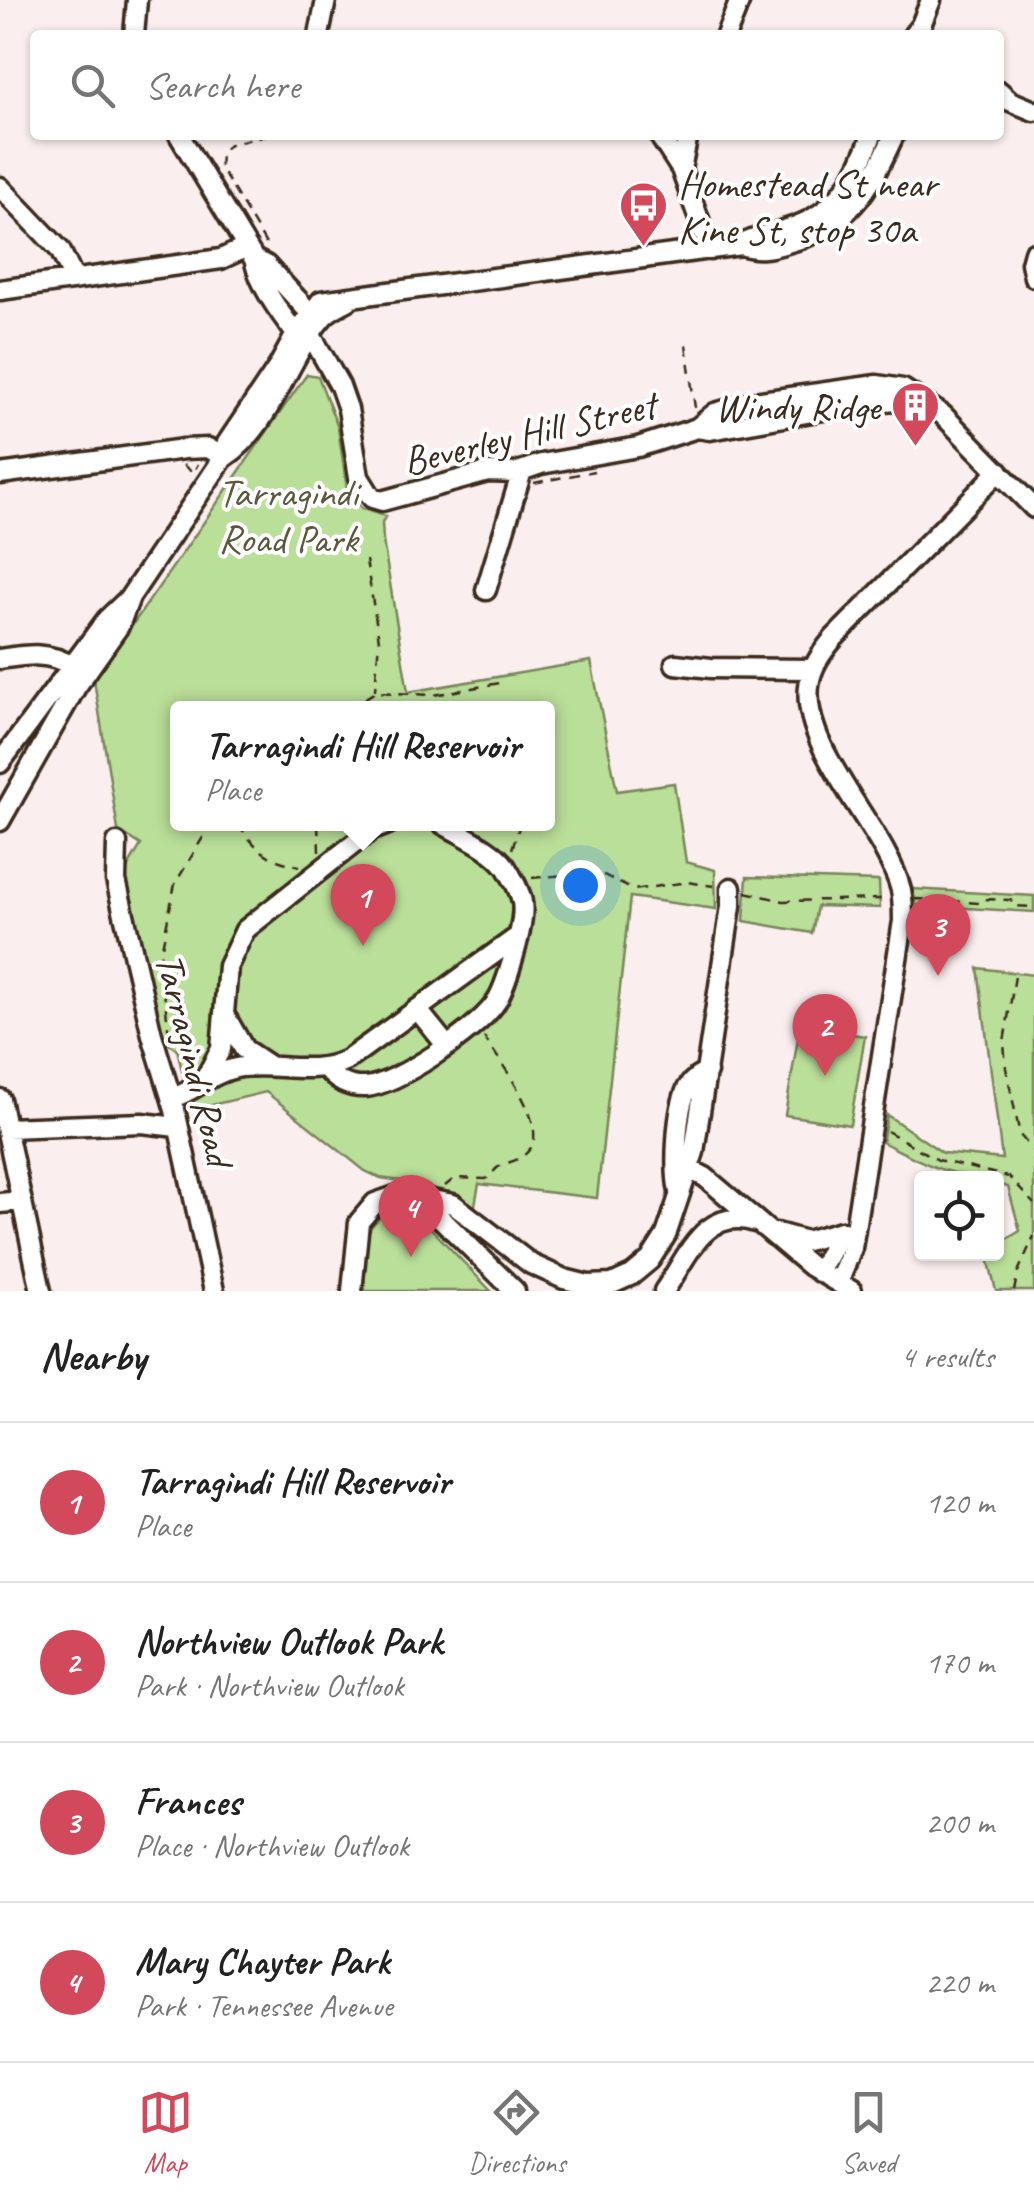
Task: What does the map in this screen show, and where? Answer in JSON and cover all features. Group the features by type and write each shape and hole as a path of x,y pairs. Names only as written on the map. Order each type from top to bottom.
{"street":[{"path":"134,30 136,0"},
{"path":"320,30 326,0"},
{"path":"728,30 740,0"},
{"path":"919,30 931,0"},
{"path":"1004,98 1034,111"},
{"path":"182,140 250,253 257,272 303,334"},
{"path":"662,140 681,170 710,250"},
{"path":"681,170 687,140"},
{"path":"0,763 107,619 130,597 224,457 238,448 256,424 310,313 328,298 350,299 741,245 757,236 801,224 831,205 852,180 870,140"},
{"path":"741,245 757,250 772,247 816,234 836,223 863,196 891,140"},
{"path":"0,188 60,250 74,279"},
{"path":"1033,276 1034,252"},
{"path":"0,290 250,253 310,313"},
{"path":"303,334 350,299"},
{"name":"Beverley Hill Street","path":"303,334 344,396 359,477 372,498 382,501 488,472 522,472 545,463 638,447 696,419 710,430 863,403 918,400 956,425 1034,508"},
{"path":"0,474 184,448 208,448 224,457"},
{"path":"689,1169 705,1177 840,1288 850,1260 903,921 902,899 893,870 813,723 809,704 814,669 834,638 999,471"},
{"path":"486,590 522,472"},
{"path":"0,821 76,687 119,626 130,597"},
{"path":"0,658 50,655 72,666"},
{"path":"676,664 814,669"},
{"path":"202,1081 219,1054 228,966 245,930 370,831"},
{"path":"326,1068 338,1080 353,1086 374,1085 404,1072 446,1045 494,1004 518,937 522,901 503,863 454,831"},
{"name":"Tarragindi Road","path":"117,843 116,880 152,1035 172,1098 214,1291"},
{"path":"352,1291 357,1228 364,1214 387,1196 401,1194 444,1200 542,1270 564,1280 598,1286 623,1280 650,1260 666,1235 689,1169 732,906 731,888"},
{"path":"172,1098 234,1069 326,1068 360,1054 518,937"},
{"path":"226,1008 229,1026 244,1049 274,1067"},
{"path":"417,1009 446,1045"},
{"path":"680,1193 674,1166 684,1096 694,1080 707,1072"},
{"path":"0,1099 41,1291"},
{"path":"6,1128 142,1123 177,1127"},
{"path":"417,1196 434,1208 479,1259 515,1291"},
{"path":"0,1203 22,1201"},
{"path":"819,1272 841,1231 856,1216"},
{"path":"664,1291 696,1240 712,1224 734,1218 802,1241 820,1240 841,1231"}],"path":[{"path":"238,140 221,155 220,167 276,260"},
{"path":"686,346 696,419"},
{"path":"366,560 379,640 375,692"},
{"path":"361,701 375,692 434,695 499,683"},
{"path":"172,1050 160,959 176,884 206,831"},
{"path":"244,831 262,853 277,863 299,866 308,872"},
{"path":"318,831 321,862"},
{"path":"504,860 518,831"},
{"path":"531,878 598,872 633,890 686,882 783,901 895,899"},
{"path":"908,899 980,903 985,899 1010,900 1014,906 1034,907"},
{"path":"1015,976 1004,1042 1006,1068 1020,1136 1034,1152"},
{"path":"441,1190 454,1178 486,1179 502,1165 516,1164 536,1137 526,1105 477,1027"},
{"path":"877,1125 938,1160 1009,1177 1034,1204"},
{"path":"1014,1291 1034,1236"}],"green space":[{"name":"Tarragindi Road Park","path":"307,374 318,376 338,428 347,489 362,509 386,516 382,522 383,541 408,692 591,661 617,791 674,783 686,862 715,870 716,909 630,897 597,1198 479,1184 474,1210 425,1184 380,1178 365,1171 266,1092 191,1110 177,1049 159,1037 125,872 141,845 118,830 94,680"},
{"path":"747,877 879,881 880,908 817,906 812,933 744,921"},
{"path":"913,889 1034,896 1034,912 916,905"},
{"path":"978,968 1034,975 1034,1291 996,1291 989,1261 1004,1261 1004,1241 1020,1231 1008,1187 1004,1186 1004,1171 949,1171 911,1156 882,1142 887,1115 943,1153 1002,1159"},
{"path":"800,1026 865,1036 850,1125 785,1115"},
{"path":"401,1209 418,1215 491,1291 365,1291 364,1251 370,1229 377,1220"}],"place":[{"name":"Homestead St near Kine St, stop 30a","path":"643,248"},
{"name":"Windy Ridge","path":"915,448"},
{"name":"Tarragindi Hill Reservoir","path":"363,946"},
{"name":"Frances","path":"938,976"},
{"name":"Northview Outlook Park","path":"825,1076"},
{"name":"Mary Chayter Park","path":"411,1257"}]}
